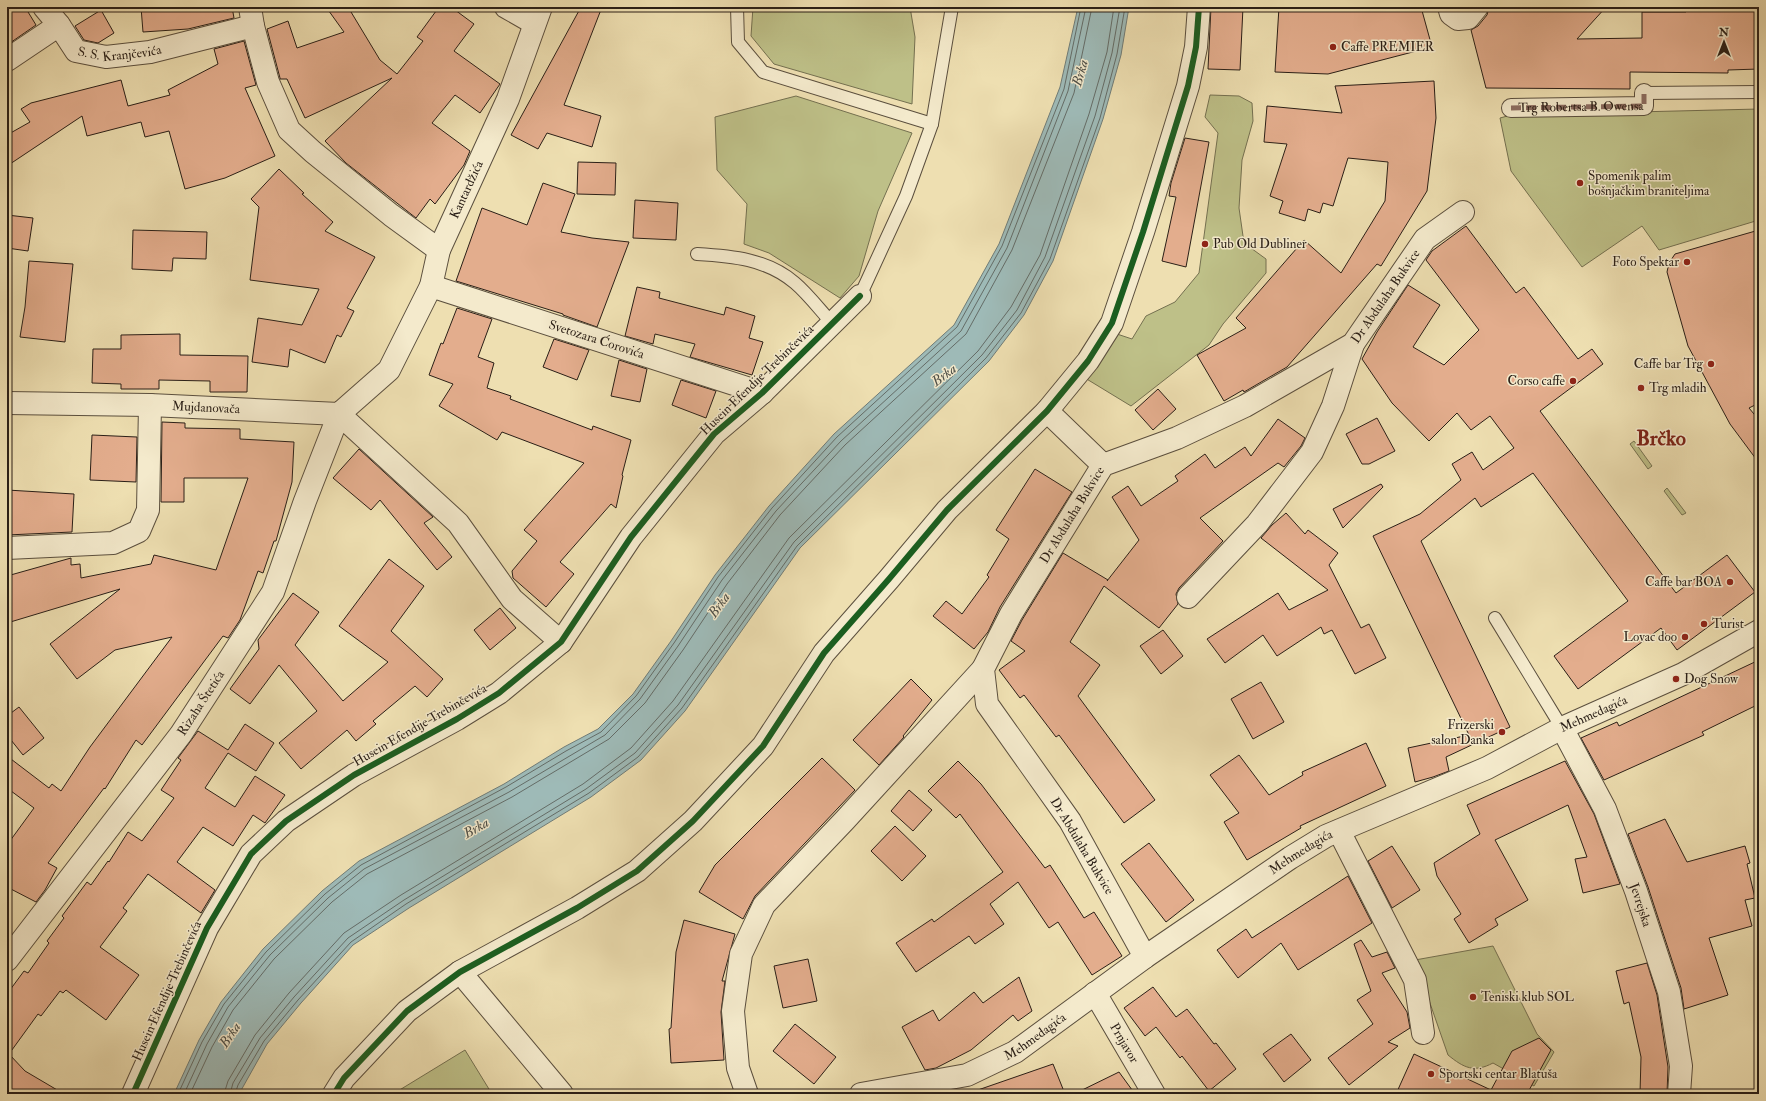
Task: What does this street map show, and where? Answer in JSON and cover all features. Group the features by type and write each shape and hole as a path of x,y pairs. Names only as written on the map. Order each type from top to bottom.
{"street":[{"name":"S. S. Kranjčevića","path":"44,7 59,25 76,51 106,57 150,52 252,17"},
{"path":"506,7 538,15"},
{"path":"334,1094 344,1078 407,1011 460,972 576,908 637,871 693,821 763,746 824,653 947,510 1048,411 1088,361 1112,323 1143,232 1188,86 1196,47 1199,7"},
{"path":"1450,10 1458,19 1468,18 1477,7"},
{"name":"Kantardžića","path":"339,414 389,370 431,286 439,250 508,99 538,15"},
{"path":"252,17 268,82 289,130 313,152 391,215 439,250"},
{"path":"7,60 59,25"},
{"name":"Trg Robertsa B. Owensa","path":"1511,108 1644,106 1644,93"},
{"name":"Dr Abdulaha Bukvice","path":"1145,957 1070,821 987,704 983,669 1011,614 1103,465 1177,438 1245,406 1353,344 1424,238 1463,212"},
{"name":"Svetozara Ćorovića","path":"431,286 762,392"},
{"name":"Husein Efendije Trebinčevića","path":"133,1094 207,928 251,854 286,821 354,775 457,719 499,693 561,642 631,537 714,434 762,392 860,296"},
{"path":"1188,597 1257,524 1312,452 1333,406 1353,344"},
{"name":"Mujdanovača","path":"7,403 150,405 339,414"},
{"path":"7,548 113,543 139,531 148,510 150,405"},
{"path":"1048,411 1103,465"},
{"path":"339,414 458,523 512,599 561,642"},
{"name":"Rizaha Štetića","path":"7,960 180,734 273,592 305,501 339,414"},
{"name":"Mehmedagića","path":"861,1094 900,1090 967,1075 1015,1052 1145,957 1290,858 1339,831 1487,768 1562,728 1683,674 1759,631"},
{"path":"747,1094 738,1068 734,1011 742,954 764,905 846,820 983,669"},
{"name":"Jevrejska","path":"1562,728 1605,809 1636,891 1669,992 1681,1066 1679,1094"},
{"path":"1339,831 1415,980 1423,1033"},
{"path":"460,972 562,1094"},
{"name":"Prnjavor","path":"1095,993 1154,1094"}],"lane":[{"path":"737,7 738,42 763,72 932,124"},
{"path":"860,296 906,196 932,124 952,7"},
{"name":"Trg Robertsa B. Owensa","path":"1644,93 1759,92"},
{"path":"697,254 734,257 767,265 795,283 832,323"},
{"path":"1495,618 1562,728"}],"green space":[{"path":"753,7 910,7 915,37 912,104 774,64 751,36"},
{"path":"1210,95 1239,96 1252,103 1253,121 1242,160 1239,208 1244,243 1266,259 1266,273 1223,324 1209,345 1131,406 1085,378 1117,334 1132,339 1146,316 1175,302 1199,273 1218,133 1205,117"},
{"path":"796,96 912,133 878,211 859,276 840,298 769,253 744,244 747,204 717,170 715,117"},
{"path":"1759,109 1759,220 1659,250 1642,226 1582,267 1511,171 1500,118 1511,115"},
{"path":"1634,441 1652,466 1648,469 1630,444"},
{"path":"1667,488 1686,513 1682,515 1664,491"},
{"name":"Teniski klub SOL","path":"1493,946 1537,1034 1554,1052 1534,1086 1493,1063 1480,1068 1469,1068 1448,1055 1415,960"},
{"path":"465,1050 492,1094 393,1094"}],"water":[{"name":"Brka","path":"1078,7 1129,7 1121,55 1103,119 1053,261 1024,315 989,361 800,548 685,711 641,760 591,797 409,908 353,945 301,1003 267,1044 239,1094 174,1094 199,1040 221,1002 263,949 322,891 359,861 504,784 564,747 598,729 633,694 671,641 715,575 769,506 834,434 954,325 999,244 1060,87"}],"building":[{"path":"7,7 25,7 36,25 7,45"},
{"path":"141,7 232,7 234,18 188,29 143,32"},
{"path":"326,7 348,7 380,60 397,74 423,41 417,37 439,7 451,7 474,24 454,51 500,84 480,113 455,95 432,123 470,151 464,165 435,204 430,199 416,218 346,163 325,141 392,78 305,118 287,79 280,79 267,29 288,21 297,48 344,32"},
{"path":"581,7 602,7 564,105 601,116 592,147 547,133 538,149 511,135"},
{"path":"1211,7 1243,7 1240,70 1208,69"},
{"path":"1279,7 1421,7 1432,47 1328,74 1275,72"},
{"path":"1489,7 1606,7 1577,39 1642,38 1642,12 1686,12 1686,7 1738,7 1738,11 1759,11 1759,69 1728,70 1728,73 1630,72 1630,89 1486,88 1471,30 1478,26 1487,15"},
{"path":"101,10 114,33 98,43 84,40 75,26"},
{"path":"244,41 256,85 245,88 275,156 225,178 185,189 169,131 145,137 141,122 87,136 82,116 7,166 7,135 30,122 21,109 31,103 121,80 128,106 170,95 168,90 218,64 214,49"},
{"path":"1434,81 1436,118 1427,191 1381,266 1377,264 1287,367 1244,392 1243,390 1224,401 1197,355 1246,328 1236,318 1304,240 1341,273 1385,201 1388,162 1348,158 1333,206 1323,203 1320,213 1308,209 1305,221 1279,213 1283,201 1270,196 1287,144 1264,142 1267,106 1342,113 1335,86"},
{"path":"1185,138 1209,142 1186,267 1162,261 1176,197 1169,196 1171,183"},
{"path":"578,162 616,163 615,195 577,194"},
{"path":"279,169 304,193 302,194 333,222 325,231 375,257 347,308 354,311 341,337 337,335 325,363 290,349 288,367 252,362 258,318 302,325 319,289 250,280 259,207 251,199"},
{"path":"543,183 575,194 561,232 592,238 629,242 597,327 563,314 456,281 482,208 527,225"},
{"path":"635,200 678,203 676,240 633,238"},
{"path":"7,215 33,218 28,251 7,248"},
{"path":"1466,226 1516,293 1524,287 1578,359 1592,349 1603,364 1540,411 1676,593 1727,555 1755,592 1677,650 1661,628 1578,689 1554,656 1628,601 1533,473 1481,507 1475,498 1421,541 1510,727 1446,757 1449,771 1415,782 1408,748 1469,735 1373,536 1420,514 1461,480 1452,464 1472,452 1483,470 1514,448 1490,416 1471,430 1457,413 1429,441 1392,403 1362,359 1377,332 1408,285 1440,305 1413,347 1444,365 1479,330 1426,260 1432,251"},
{"path":"133,230 207,232 206,259 173,258 172,271 132,269"},
{"path":"1759,230 1759,403 1749,408 1759,420 1759,463 1730,424 1688,346 1667,272 1669,263 1675,254"},
{"path":"29,261 73,264 65,342 20,337 25,307"},
{"path":"637,287 660,292 659,298 724,315 726,307 755,316 749,338 763,342 752,375 690,357 695,344 655,334 653,344 625,336"},
{"path":"457,308 492,319 478,357 494,363 487,388 511,396 510,399 592,430 593,426 631,440 622,475 616,508 611,504 560,562 574,574 546,607 513,578 512,571 537,541 524,530 584,463 502,432 497,440 439,406 453,384 429,375 441,343 443,344"},
{"path":"180,334 180,355 248,356 247,392 210,392 210,381 159,380 159,389 121,389 121,384 92,383 93,349 121,349 121,335"},
{"path":"554,339 589,350 577,380 543,367"},
{"path":"619,360 647,369 640,402 611,396"},
{"path":"681,380 716,391 706,418 672,405"},
{"path":"1158,389 1176,409 1153,430 1135,410"},
{"path":"1377,418 1395,451 1369,464 1362,464 1346,434"},
{"path":"1278,419 1305,438 1301,446 1284,467 1278,463 1200,518 1223,541 1179,588 1176,594 1178,604 1159,628 1104,586 1070,642 1100,665 1078,696 1155,800 1124,823 1059,735 1056,737 1024,695 1020,698 999,670 1025,651 1011,641 1022,620 1063,553 1108,580 1139,540 1112,497 1128,486 1141,506 1178,481 1175,476 1205,454 1215,468 1245,447 1251,456"},
{"path":"162,422 185,423 185,428 240,429 240,439 294,442 292,482 276,541 274,541 263,573 258,571 240,620 228,638 223,636 142,745 136,740 105,789 104,788 48,863 57,868 45,890 36,902 7,887 7,845 34,808 7,788 7,756 49,788 52,784 61,791 90,747 172,637 115,650 77,679 50,644 120,589 7,623 7,576 71,558 71,565 80,564 81,578 151,564 154,555 216,570 248,478 184,478 184,502 161,502"},
{"path":"92,435 137,437 136,482 90,480"},
{"path":"359,449 433,517 424,523 452,557 437,570 380,500 371,510 333,478"},
{"path":"1035,469 1072,492 1000,607 988,632 974,649 933,616 946,601 962,614 989,577 987,575 1009,539 996,530"},
{"path":"1381,484 1383,487 1343,528 1333,509"},
{"path":"7,490 74,494 72,532 7,535"},
{"path":"1286,513 1305,534 1308,530 1338,553 1329,565 1361,628 1369,624 1386,658 1355,674 1332,630 1324,634 1321,627 1277,656 1263,635 1225,663 1207,639 1278,593 1289,610 1328,590 1261,538 1272,525"},
{"path":"389,559 424,586 391,631 443,679 427,697 415,686 373,721 376,724 356,741 347,730 301,769 279,743 317,711 279,665 250,704 230,689 259,649 258,640 293,593 319,612 295,645 343,701 388,662 339,626"},
{"path":"500,608 516,628 490,650 474,630"},
{"path":"1163,630 1183,656 1161,674 1140,646"},
{"path":"1759,660 1759,704 1702,732 1704,735 1604,780 1581,738 1617,722 1619,726"},
{"path":"911,679 932,700 903,736 904,737 879,765 853,740"},
{"path":"1261,682 1284,722 1253,739 1231,699"},
{"path":"19,707 44,738 23,755 7,735 7,716"},
{"path":"245,724 274,743 256,771 228,753 205,788 235,807 255,776 285,795 265,823 253,815 233,846 203,827 177,862 215,890 201,913 148,874 123,908 127,911 100,947 139,975 106,1020 66,990 63,993 60,991 41,1016 38,1014 9,1054 25,1071 64,1094 7,1094 7,994 24,971 28,973 49,943 47,941 64,918 62,916 87,882 91,885 108,861 109,862 128,832 142,841 174,798 161,790 181,760 178,758 198,731 228,750"},
{"path":"1366,743 1386,786 1300,826 1301,828 1247,860 1224,822 1239,813 1210,775 1239,755 1269,795 1303,775 1302,772"},
{"path":"822,758 855,790 755,896 743,919 699,892 715,865"},
{"path":"958,761 981,784 1045,868 1050,865 1084,918 1094,912 1122,956 1092,975 1058,922 1049,928 1018,882 990,904 1004,924 975,944 969,936 916,972 896,943 932,919 934,922 1003,872 960,814 956,818 928,791"},
{"path":"1565,761 1594,814 1620,884 1583,893 1575,859 1587,857 1568,805 1495,840 1528,900 1495,919 1498,925 1469,943 1454,919 1461,914 1437,876 1434,863 1480,834 1467,805"},
{"path":"909,790 932,810 913,831 891,811"},
{"path":"1665,819 1687,862 1745,846 1750,863 1747,864 1755,898 1745,900 1752,926 1709,938 1728,995 1684,1009 1681,988 1648,887 1628,834"},
{"path":"895,826 926,856 902,881 871,851"},
{"path":"1149,843 1194,900 1166,922 1121,864"},
{"path":"1392,846 1420,890 1392,908 1368,861"},
{"path":"1348,876 1372,923 1298,970 1281,943 1238,978 1217,950 1246,929 1252,938"},
{"path":"684,920 735,934 722,981 725,981 721,1012 724,1060 671,1063 669,1029 671,1028 676,952"},
{"path":"1361,940 1372,957 1387,952 1395,968 1382,973 1407,1012 1410,1028 1388,1042 1398,1046 1349,1085 1328,1058 1373,1024 1357,1000 1371,991 1354,944"},
{"path":"808,959 817,1001 783,1008 774,966"},
{"path":"1647,963 1657,995 1668,1067 1667,1094 1640,1094 1641,1057 1629,1002 1624,1004 1616,971"},
{"path":"1019,977 1032,1011 1018,1021 1013,1015 971,1050 936,1068 925,1070 902,1027 933,1010 939,1021 974,992 983,1003"},
{"path":"1153,987 1176,1017 1187,1009 1214,1044 1216,1043 1236,1069 1209,1091 1182,1056 1180,1058 1156,1027 1145,1036 1124,1008"},
{"path":"795,1024 836,1057 814,1084 773,1051"},
{"path":"1291,1034 1311,1060 1284,1082 1263,1054"},
{"path":"1539,1038 1551,1050 1527,1094 1396,1094 1414,1054 1491,1090 1512,1051"},
{"path":"1053,1064 1065,1094 976,1094 975,1091"},
{"path":"1119,1072 1135,1094 1074,1094"}],"marked path":[{"path":"1511,108 1644,106 1644,93"}],"cycle path":[{"path":"334,1094 344,1078 407,1011 460,972 577,908 637,871 693,821 763,746 824,653 947,510 1047,411 1088,361 1112,323 1143,232 1188,86 1196,47 1199,7"},
{"path":"133,1094 207,928 251,854 286,821 354,775 457,719 499,693 561,642 631,537 714,434 762,393 860,296"}],"place":[{"name":"Caffe PREMIER","path":"1333,47"},
{"name":"Spomenik palim bošnjačkim braniteljima","path":"1580,183"},
{"name":"Pub Old Dubliner","path":"1205,244"},
{"name":"Foto Spektar","path":"1687,262"},
{"name":"Caffe bar Trg","path":"1711,364"},
{"name":"Corso caffe","path":"1573,381"},
{"name":"Trg mladih","path":"1641,388"},
{"name":"Caffe bar BOA","path":"1730,582"},
{"name":"Turist","path":"1704,624"},
{"name":"Lovac doo","path":"1685,637"},
{"name":"Dog Snow","path":"1676,679"},
{"name":"Frizerski salon Danka","path":"1502,732"},
{"name":"Teniski klub SOL","path":"1473,997"},
{"name":"Sportski centar Blatuša","path":"1431,1074"}],"district":[{"name":"Brčko","path":"1661,438"}]}
